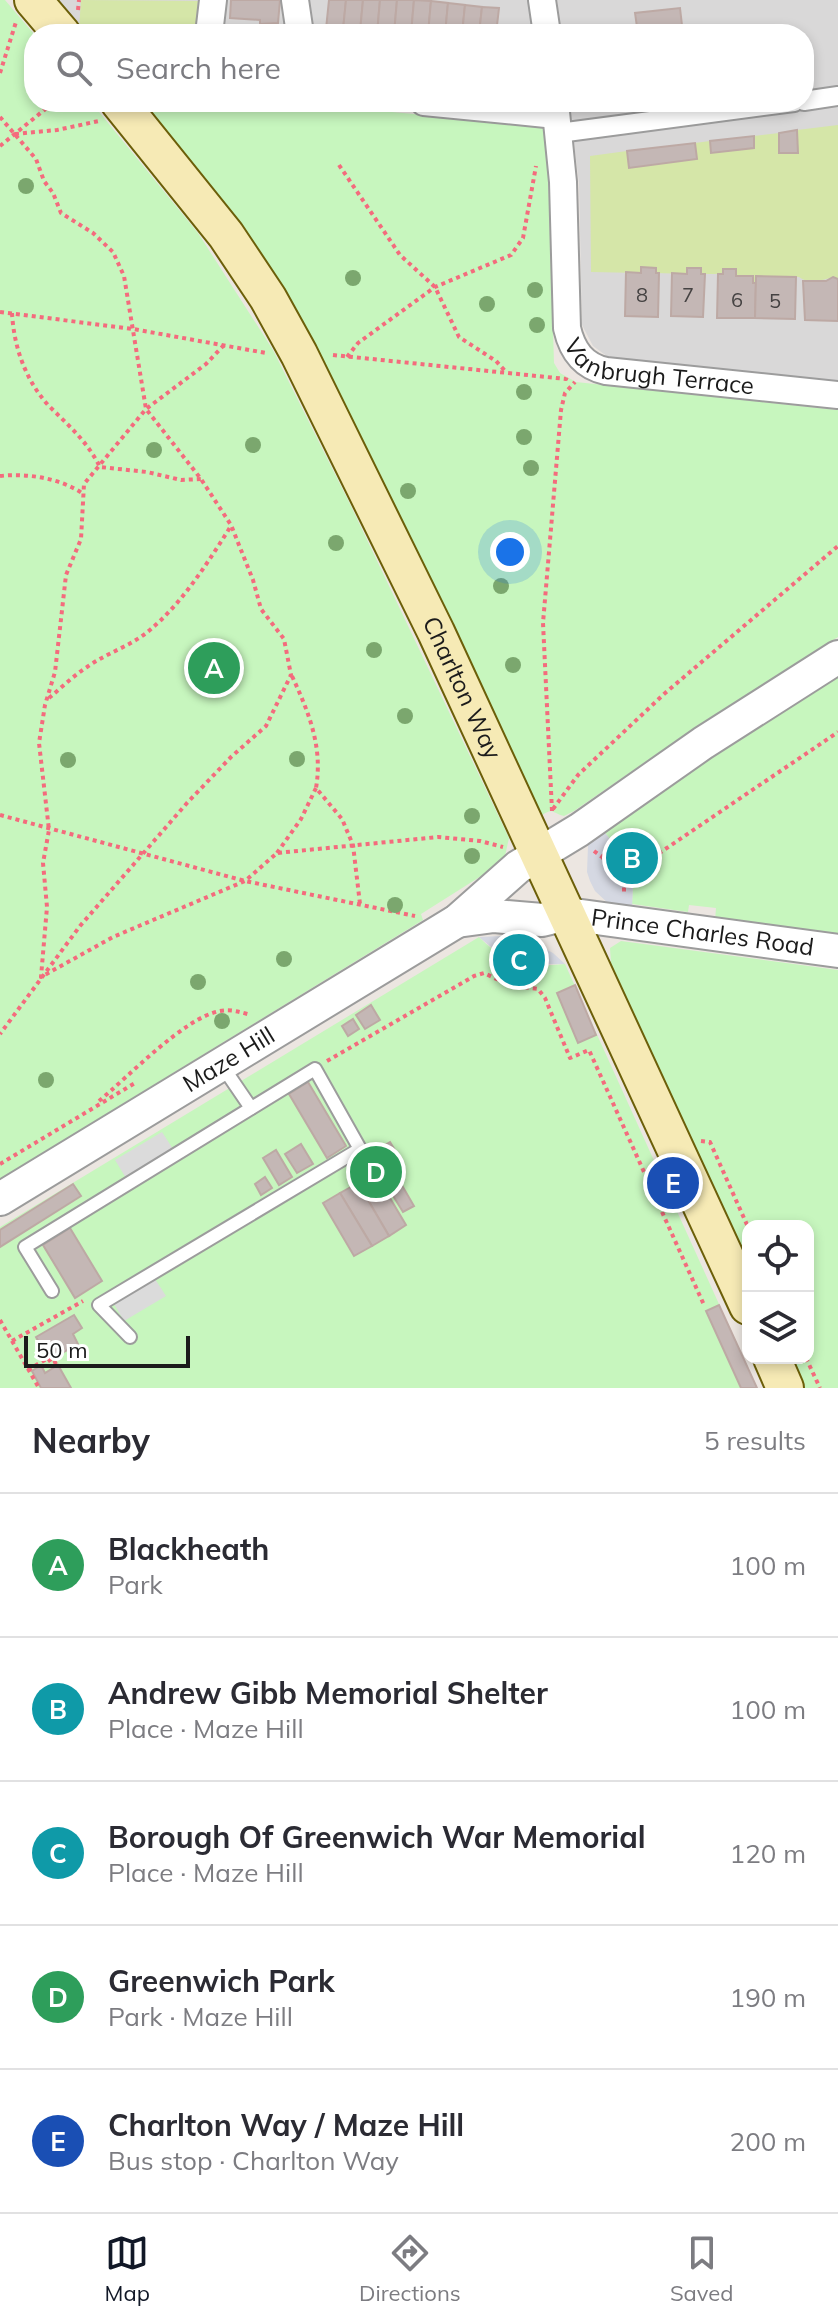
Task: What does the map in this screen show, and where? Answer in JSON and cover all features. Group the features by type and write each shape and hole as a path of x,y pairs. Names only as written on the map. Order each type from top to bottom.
{"main road":[{"path":"26,5 50,24"},
{"name":"Charlton Way","path":"112,112 226,235 268,298 299,354 436,632 524,851 567,914 742,1293"},
{"path":"775,1364 785,1388"}],"street":[{"path":"210,24 213,0"},
{"path":"295,0 299,24"},
{"path":"538,1 544,24"},
{"path":"814,100 838,96"},
{"path":"515,112 552,116 621,112"},
{"name":"Vanbrugh Terrace","path":"552,116 563,182 567,328 570,340 583,361 606,371 838,395"},
{"name":"Maze Hill","path":"468,911 518,867 524,851 579,830 703,743 838,657"},
{"name":"Maze Hill","path":"0,1199 468,911 499,897 542,900 567,914"},
{"name":"Prince Charles Road","path":"567,914 838,951"}],"lane":[{"path":"221,1065 251,1108"},
{"path":"52,1291 25,1247 315,1069 360,1149 99,1305 130,1337"},
{"path":"28,1282 42,1274"}],"path":[{"path":"0,73 26,5"},
{"path":"0,146 42,112"},
{"path":"14,134 57,130 108,112"},
{"path":"347,357 358,343 435,287 511,255 523,238 539,153 552,116"},
{"path":"0,117 36,159 61,213 93,233 113,252 124,276 146,409 201,479 231,525 261,609 284,639 291,675 316,737 320,770 316,788 301,819 277,853 245,881 113,937 41,977"},
{"path":"339,165 400,255 435,287 459,337 496,361 506,372"},
{"path":"0,312 133,329 266,353"},
{"path":"12,313 13,338 22,363 47,403 71,425 92,451 100,467"},
{"path":"41,977 47,907 43,863 49,830 39,743 57,659 66,575 81,539 84,484 146,409 206,364 224,345"},
{"path":"326,355 566,379"},
{"path":"552,818 543,664 544,608 562,398 576,380"},
{"path":"100,467 147,472 181,480 201,479"},
{"path":"0,476 49,479 82,493"},
{"path":"47,700 88,666 129,646 171,611 231,525"},
{"path":"552,811 578,775 664,694 838,546"},
{"path":"0,1034 80,926 141,855 231,757 266,726 291,675"},
{"path":"652,858 646,844 632,837 617,843 602,857 624,885 632,877 646,872 652,858 838,732"},
{"path":"316,788 342,819 353,845 360,904"},
{"path":"0,815 245,881 422,917"},
{"path":"277,853 438,837 480,841 524,851"},
{"path":"315,1069 474,976 484,973 509,985 538,989 545,998 570,1058 589,1050 704,1305"},
{"path":"91,1108 191,1022 218,1011 236,1011 253,1016"},
{"path":"699,1140 710,1142 745,1220"},
{"path":"12,1341 70,1308"},
{"path":"0,1320 39,1388"},
{"path":"28,1370 48,1358 52,1364 60,1360"},
{"path":"809,1364 820,1388"}],"shaded area":[{"path":"45,0 529,0 532,24 64,24"},
{"path":"557,0 838,0 838,384 618,361 593,346 582,325 579,184 570,112 814,112 814,24 560,24"},
{"path":"599,825 613,843 631,835 649,841 655,856 649,874 633,882 632,909 609,904 595,891 587,872 590,837","holes":["632,843 643,848 647,858 643,869 632,873 621,868 617,857 622,847"]},
{"path":"479,937 523,939 518,956 510,954 508,957"},
{"path":"528,940 553,953 565,964 529,964 530,960 522,958"},
{"path":"162,1132 173,1149 126,1178 115,1160"},
{"path":"155,1279 166,1296 124,1321 114,1304"}],"green space":[{"path":"0,0 5,0 25,24 24,112 99,112 198,233 273,350 509,838 505,856 497,866 421,914 423,920 0,1179"},
{"path":"81,0 198,1 196,24 79,24"},
{"path":"148,112 392,112 541,126 547,138 554,363 560,373 576,382 838,410 838,637 702,723 574,811 564,816 550,811 539,817"},
{"path":"838,125 838,279 812,281 799,277 757,277 756,283 753,283 753,276 736,276 736,269 723,269 723,274 701,274 700,268 687,268 687,274 656,273 655,268 641,267 641,273 591,272 590,156 627,151 629,168 697,159 695,143 710,141 711,153 753,148 754,136 779,133 779,153 797,153 797,130"},
{"path":"838,668 838,939 715,921 716,908 689,905 688,912 632,904 633,881 649,874 649,841 613,843 599,825"},
{"path":"479,937 508,958 529,964 565,964 742,1355 742,1364 746,1364 757,1388 0,1388 0,1227"},
{"path":"621,941 838,970 838,1388 797,1388 786,1364 814,1364 814,1220 742,1220 742,1265 691,1139 611,963 610,948"}],"building":[{"path":"231,0 280,0 278,23 260,24 260,20 230,18"},
{"path":"329,0 346,0 344,24 327,24"},
{"path":"346,0 363,0 361,24 344,24"},
{"path":"363,0 380,0 378,24 361,24"},
{"path":"380,0 397,0 395,24 378,24"},
{"path":"397,0 414,0 412,24 395,24"},
{"path":"414,0 431,1 429,24 412,24"},
{"path":"431,1 448,3 446,24 429,24"},
{"path":"448,3 465,5 463,24 446,24"},
{"path":"465,5 482,7 480,24 463,24"},
{"path":"482,7 499,8 497,24 480,24"},
{"path":"680,8 682,24 637,24 635,13"},
{"path":"797,130 798,153 779,153 779,133"},
{"path":"754,136 754,148 711,153 710,141"},
{"path":"695,143 697,159 629,168 627,151"},
{"path":"641,267 656,268 656,273 659,273 658,317 625,316 626,272 641,273"},
{"path":"687,268 701,268 701,274 705,274 703,317 671,316 672,273 687,274"},
{"path":"723,269 736,269 736,276 753,276 753,283 756,283 755,318 717,318 718,274 723,274"},
{"path":"756,276 796,277 795,319 755,318"},
{"path":"833,277 838,279 838,321 805,320 803,281 826,281"},
{"path":"632,844 642,848 646,858 642,868 632,872 622,868 618,858 622,848"},
{"path":"509,954 530,960 529,965 508,959"},
{"path":"575,985 596,1035 578,1043 557,993"},
{"path":"371,1005 380,1020 365,1029 356,1015"},
{"path":"353,1019 359,1029 348,1036 342,1026"},
{"path":"308,1082 346,1146 327,1158 289,1094"},
{"path":"390,1142 399,1157 379,1169 370,1154"},
{"path":"301,1144 313,1164 297,1173 285,1154"},
{"path":"276,1150 292,1177 279,1185 263,1158"},
{"path":"375,1173 406,1225 389,1236 358,1183"},
{"path":"396,1175 414,1206 403,1212 387,1186 391,1184 389,1179"},
{"path":"265,1177 272,1188 261,1195 255,1184"},
{"path":"358,1183 389,1236 372,1246 340,1193"},
{"path":"73,1184 81,1196 0,1247 0,1230"},
{"path":"340,1193 372,1246 354,1256 323,1203"},
{"path":"70,1228 102,1281 75,1298 43,1245"},
{"path":"719,1305 742,1355 742,1364 746,1364 757,1388 741,1388 706,1311"},
{"path":"74,1315 82,1328 73,1334 78,1344 53,1358 47,1349 44,1351 36,1337"},
{"path":"41,1365 45,1373 58,1365 71,1388 41,1388 32,1371"}],"place":[{"name":"Blackheath","path":"214,668"},
{"name":"Andrew Gibb Memorial Shelter","path":"632,858"},
{"name":"Borough Of Greenwich War Memorial","path":"519,960"},
{"name":"Greenwich Park","path":"376,1172"},
{"name":"Charlton Way / Maze Hill","path":"673,1183"}]}
